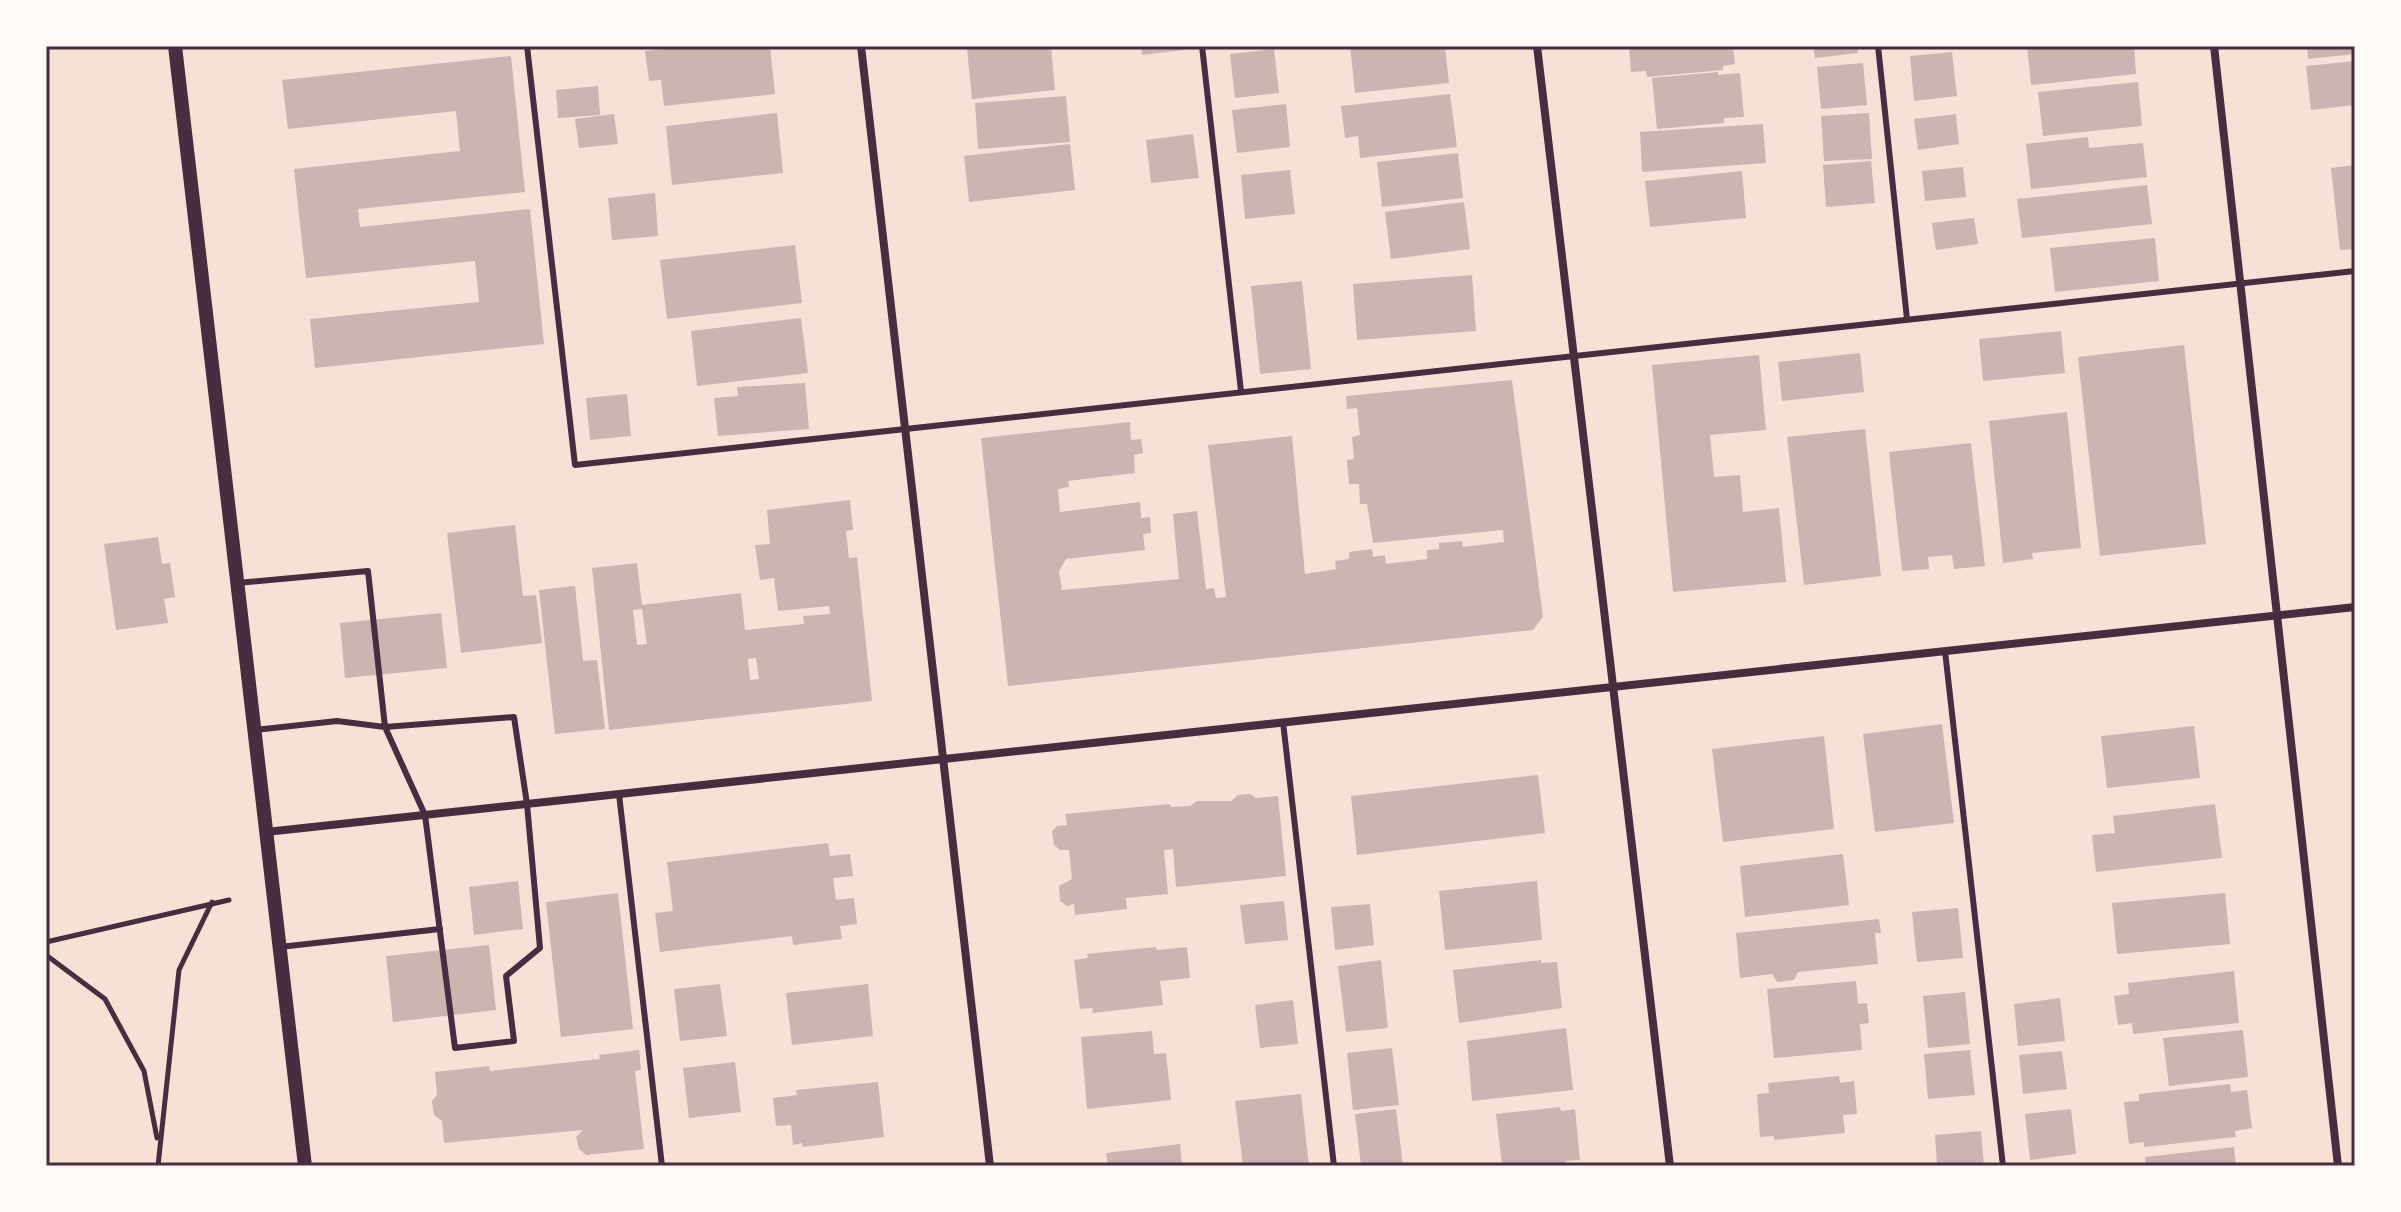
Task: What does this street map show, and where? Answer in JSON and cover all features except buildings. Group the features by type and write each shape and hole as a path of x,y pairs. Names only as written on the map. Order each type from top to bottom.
{"street":[{"path":"175,46 305,1166"},
{"path":"861,46 990,1166"},
{"path":"1537,46 1616,687 1670,1166"},
{"path":"2214,46 2338,1166"},
{"path":"266,832 2355,607"}],"lane":[{"path":"527,46 575,465 2355,271"},
{"path":"1202,46 1241,391"},
{"path":"1878,46 1907,319"},
{"path":"237,583 368,571 385,727 425,815 455,1048 514,1041 506,976 540,948 527,804 514,717 385,727 337,721 254,730"},
{"path":"1945,651 2003,1166"},
{"path":"1283,722 1334,1166"},
{"path":"619,794 662,1166"},
{"path":"279,947 440,929"}],"path":[{"path":"46,942 229,900"},
{"path":"158,1166 158,1143 179,970 212,902"},
{"path":"46,955 105,999 144,1071 158,1143"}]}
